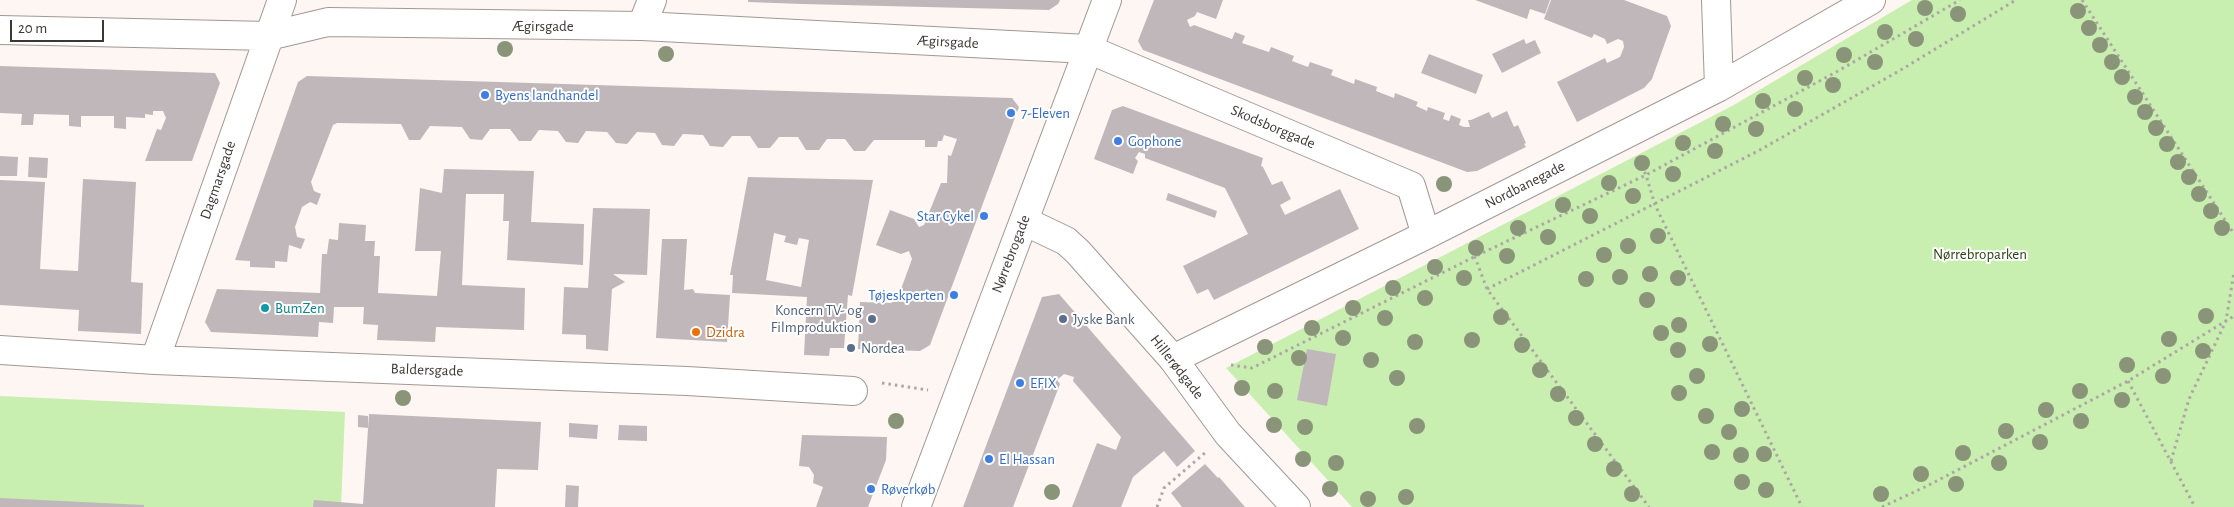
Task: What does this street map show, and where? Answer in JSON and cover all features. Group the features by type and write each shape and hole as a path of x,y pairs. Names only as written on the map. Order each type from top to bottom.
{"street":[{"name":"Dagmarsgade","path":"155,360 282,0"},
{"path":"642,26 652,0"},
{"name":"Nørrebrogade","path":"916,507 1107,0"},
{"path":"1716,0 1719,87"},
{"name":"Nordbanegade","path":"1173,359 1426,235 1719,87 1871,0"},
{"name":"Ægirsgade","path":"0,30 269,36 328,22 642,26 1088,49"},
{"name":"Skodsborggade","path":"1088,49 1411,186 1426,235"},
{"name":"Hillerødgade","path":"1024,221 1066,241 1078,252 1173,359 1228,434 1296,507"},
{"name":"Baldersgade","path":"0,350 155,360 687,381 853,391"}],"path":[{"path":"1222,364 1252,368 1476,256 1646,175 1838,71 1960,0"},
{"path":"1488,289 1758,151 1900,71 2016,0"},
{"path":"2082,0 2234,234"},
{"path":"1646,175 1655,205 1802,507"},
{"path":"1476,256 1488,289 1649,507"},
{"path":"2170,461 2189,398 2226,321 2234,272"},
{"path":"1882,507 1935,482 2128,381 2234,316"},
{"path":"2128,381 2195,507"},
{"path":"853,391 876,382 958,395"},
{"path":"1158,507 1164,488 1228,434"}],"green space":[{"name":"Nørrebroparken","path":"1912,0 2234,0 2234,507 1352,507 1226,368 1732,106"},
{"path":"0,396 345,412 341,507 0,507"}],"building":[{"path":"748,0 1060,0 1058,4 1049,10 802,4 748,2"},
{"path":"1154,0 1223,0 1216,19 1197,12 1195,16 1187,20 1190,27 1194,25 1232,39 1235,32 1245,36 1242,43 1269,52 1271,47 1294,56 1292,61 1308,67 1310,62 1333,70 1331,75 1354,84 1355,79 1377,87 1376,91 1394,98 1395,93 1418,102 1416,106 1427,111 1428,107 1445,113 1443,119 1449,121 1451,115 1461,119 1459,125 1464,127 1470,127 1468,120 1489,112 1492,118 1507,111 1514,127 1518,125 1526,147 1477,171 1467,172 1143,50 1138,41"},
{"path":"1475,0 1550,0 1545,14 1530,9 1527,19"},
{"path":"1551,0 1624,0 1667,16 1671,26 1652,79 1644,88 1577,122 1557,82 1605,58 1607,63 1620,57 1624,47 1623,41 1618,39 1607,44 1605,39 1594,34 1592,38 1544,19"},
{"path":"1524,39 1526,44 1535,40 1541,53 1502,73 1492,54"},
{"path":"1429,54 1483,75 1476,94 1421,73"},
{"path":"0,66 215,73 220,83 192,161 145,161 157,129 161,130 166,118 163,111 153,111 153,115 145,114 145,118 126,117 126,129 114,128 114,116 81,116 81,127 69,126 69,115 34,114 33,125 21,125 22,114 0,113"},
{"path":"307,76 1012,98 1019,107 930,345 920,351 858,349 860,302 891,303 897,300 912,259 909,251 901,254 876,245 890,210 914,219 919,227 924,225 941,183 947,183 948,155 951,156 957,139 944,135 942,141 938,141 937,147 925,147 925,140 874,140 865,151 854,151 845,139 827,139 819,150 806,150 798,137 779,137 770,148 758,148 750,136 732,136 723,147 710,146 703,135 683,134 674,146 662,145 655,133 637,132 627,144 616,143 607,132 586,131 578,143 566,142 558,131 539,130 531,141 519,141 510,129 490,129 482,140 470,139 462,127 430,126 420,140 409,140 401,124 337,123 333,125 311,182 314,191 321,194 317,205 310,202 302,207 295,227 297,237 305,239 301,249 289,245 287,262 275,261 275,268 250,267 250,261 235,260 298,82"},
{"path":"1123,106 1263,158 1261,166 1272,185 1282,181 1291,199 1280,205 1285,215 1340,189 1359,229 1214,300 1208,289 1197,294 1183,266 1248,234 1225,188 1145,158 1145,154 1139,152 1135,158 1138,161 1133,174 1094,159 1112,110"},
{"path":"0,156 18,157 17,176 0,176"},
{"path":"29,157 48,158 47,178 28,177"},
{"path":"444,169 534,171 531,222 584,224 583,265 507,260 509,221 503,221 504,194 466,194 462,285 525,288 524,330 436,327 435,342 377,340 378,325 363,324 364,307 334,307 333,323 319,322 318,337 211,332 205,322 217,289 320,293 322,254 327,254 329,239 338,240 339,223 366,225 365,241 375,241 374,256 380,256 378,293 437,296 441,251 415,251 420,188 442,193"},
{"path":"748,177 873,180 852,296 848,295 844,348 830,348 829,356 804,355 807,297 732,293 733,275 730,275","holes":["774,233 786,236 784,242 797,245 799,238 809,240 801,287 766,280"]},
{"path":"83,179 136,182 131,282 143,283 141,334 78,331 79,310 0,305 0,180 45,182 40,269 78,271"},
{"path":"1168,193 1217,211 1215,218 1166,200"},
{"path":"593,208 650,209 647,275 613,274 625,282 612,289 608,351 586,349 586,335 562,334 564,287 588,288"},
{"path":"662,239 687,239 684,290 693,289 695,293 730,295 727,342 656,338"},
{"path":"1059,294 1195,451 1177,467 1164,451 1133,477 1121,507 1072,507 1097,443 1116,450 1121,437 1073,381 1074,377 1064,374 1057,380 1060,384 1013,507 963,507 1042,297"},
{"path":"1307,349 1336,354 1327,406 1297,400"},
{"path":"369,414 541,422 538,470 497,469 495,507 313,507 314,500 363,504"},
{"path":"358,415 368,416 368,428 358,427"},
{"path":"569,423 598,425 597,439 569,437"},
{"path":"619,425 647,426 647,441 618,440"},
{"path":"802,435 887,437 886,460 868,507 816,507 823,487 813,483 814,475 809,467 799,466"},
{"path":"1205,464 1245,507 1182,507 1171,493"},
{"path":"566,485 579,486 578,507 565,507"},
{"path":"0,498 144,505 144,507 0,507"}],"place":[{"name":"Byens landhandel","path":"485,95"},
{"name":"7-Eleven","path":"1011,113"},
{"name":"Gophone","path":"1118,141"},
{"name":"Star Cykel","path":"984,216"},
{"name":"Tøjeskperten","path":"954,295"},
{"name":"BumZen","path":"265,308"},
{"name":"Koncern TV- og Filmproduktion","path":"872,319"},
{"name":"Jyske Bank","path":"1063,319"},
{"name":"Dzidra","path":"696,332"},
{"name":"Nordea","path":"851,348"},
{"name":"EFIX","path":"1020,383"},
{"name":"El Hassan","path":"989,459"},
{"name":"Røverkøb","path":"871,489"}]}
